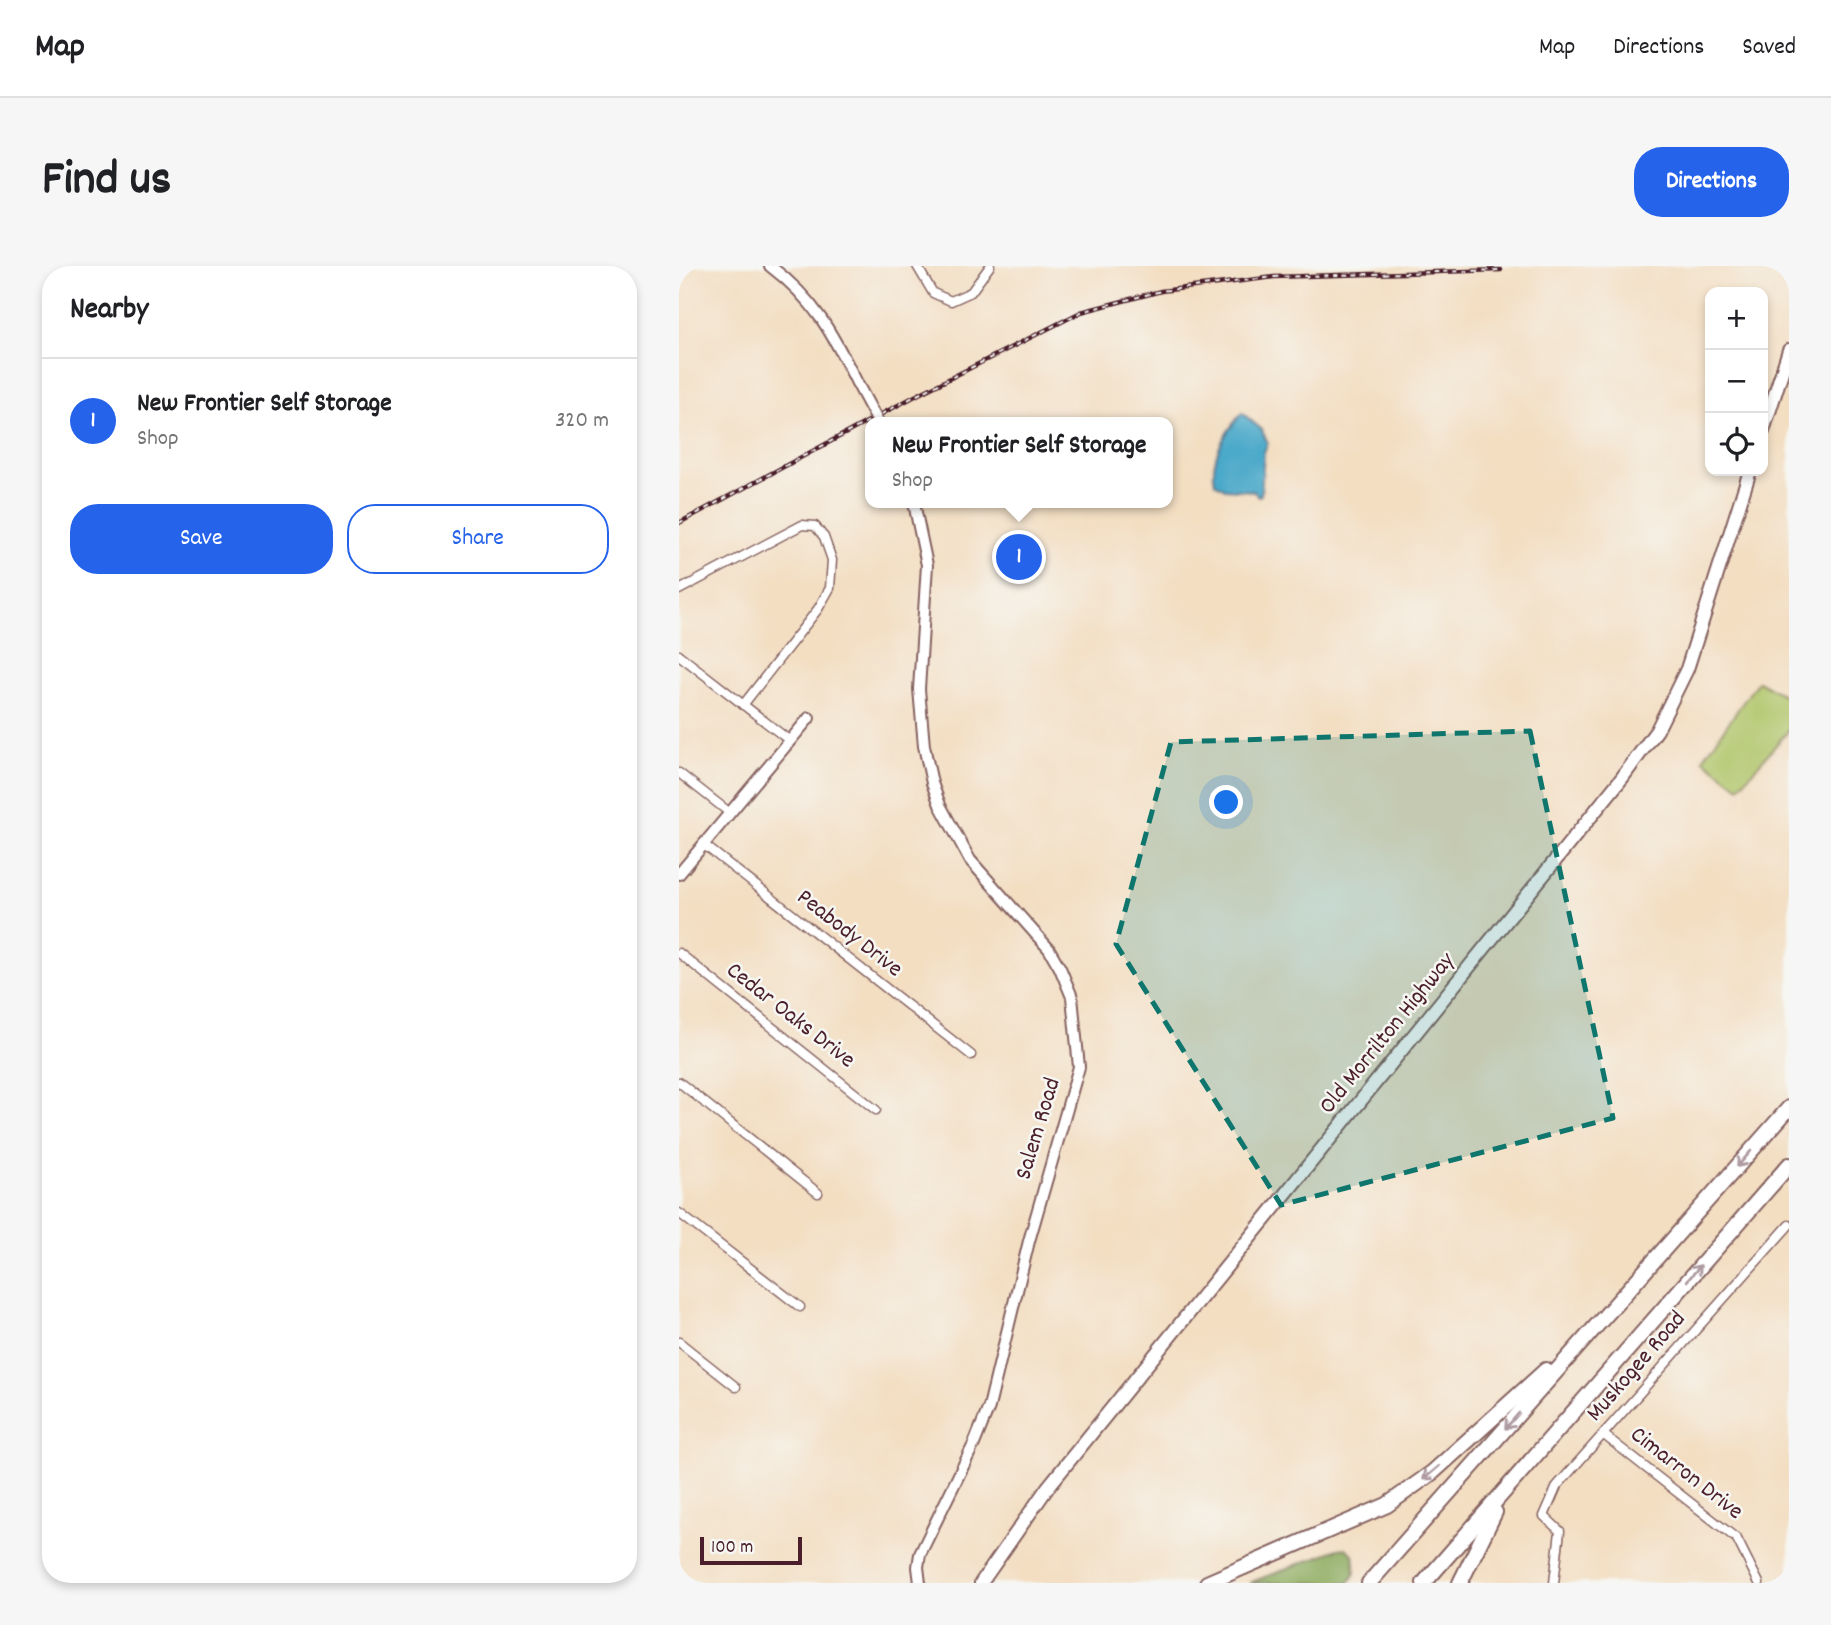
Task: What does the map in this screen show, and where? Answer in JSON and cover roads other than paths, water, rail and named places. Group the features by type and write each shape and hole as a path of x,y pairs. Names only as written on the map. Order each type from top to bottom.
{"highway":[{"path":"1369,1583 1789,1108"},
{"path":"1424,1583 1789,1165"},
{"path":"1207,1583 1366,1517 1401,1496 1442,1463 1591,1330"},
{"path":"1460,1583 1482,1535 1523,1470"}],"main road":[{"path":"770,266 813,304 829,326 875,417"},
{"path":"1768,415 1789,350"},
{"name":"Old Morrilton Highway","path":"982,1583 1048,1487 1622,778 1657,730 1687,669 1748,476"},
{"name":"Salem Road","path":"915,508 927,565 919,689 922,733 932,783 940,805 970,860 1049,949 1060,968 1072,997 1079,1067 1073,1097 1035,1216 989,1407 920,1555 920,1583"},
{"path":"679,874 809,718"}],"street":[{"path":"917,266 933,293 951,301 971,292 991,266"},
{"path":"679,590 802,525 810,524 820,530 832,560 827,595 743,705"},
{"path":"679,655 790,741"},
{"path":"679,772 730,813"},
{"name":"Peabody Drive","path":"703,844 971,1055"},
{"name":"Cedar Oaks Drive","path":"679,953 876,1110"},
{"path":"679,1082 818,1193"},
{"path":"679,1213 800,1307"},
{"name":"Muskogee Road","path":"1554,1583 1560,1531 1544,1516 1557,1486 1789,1225"},
{"path":"679,1342 736,1387"},
{"name":"Cimarron Drive","path":"1604,1435 1737,1539 1759,1583"}],"water":[{"path":"1242,413 1261,429 1268,443 1264,452 1261,495 1258,496 1254,491 1225,489 1215,483 1214,464 1220,445"}],"railway":[{"path":"876,417 1081,312 1161,291 1274,277 1501,270"},
{"path":"679,523 865,423"}],"place":[{"name":"New Frontier Self Storage","path":"1019,557"}]}
